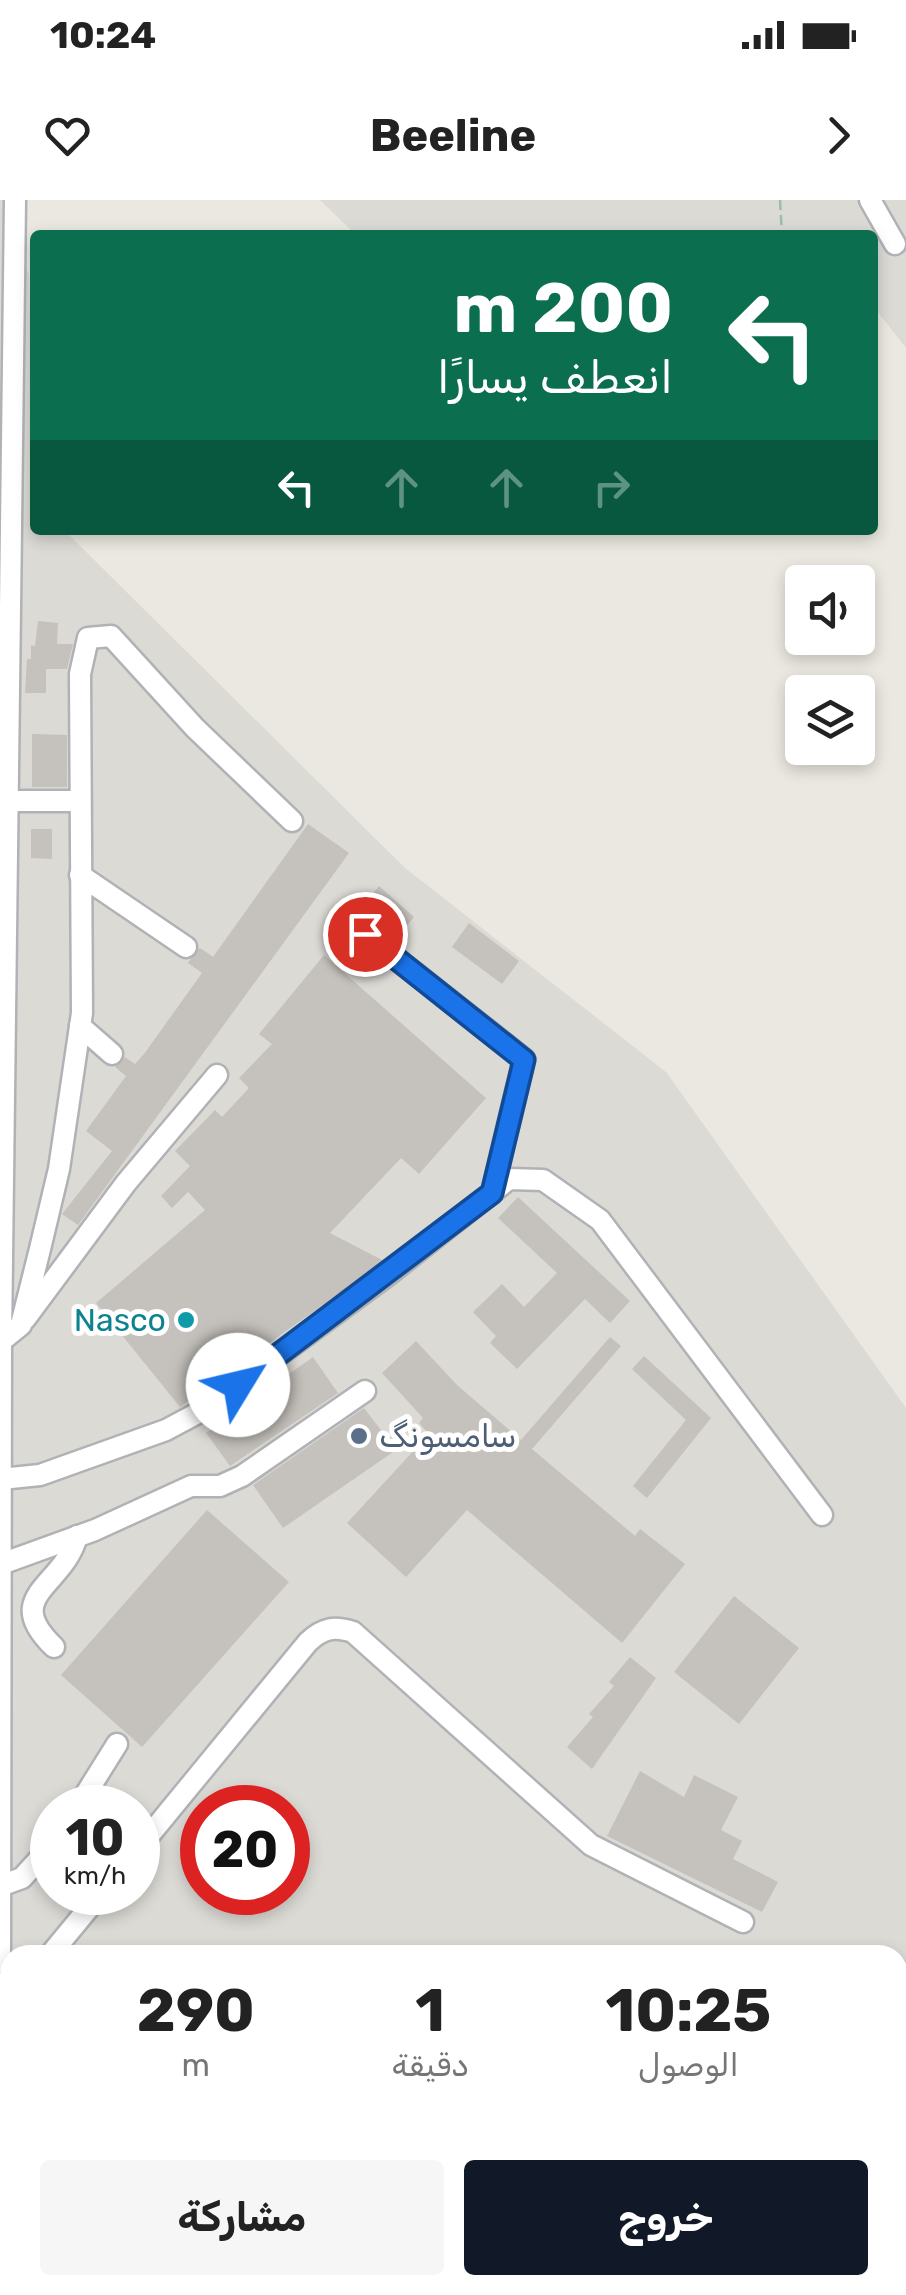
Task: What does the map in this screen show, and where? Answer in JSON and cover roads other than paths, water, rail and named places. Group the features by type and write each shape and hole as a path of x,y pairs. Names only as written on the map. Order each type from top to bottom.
{"street":[{"path":"0,1962 1,1342 8,801 5,742 15,200"},
{"path":"870,200 895,244"},
{"path":"21,1325 59,1169 80,1026 80,674 88,638 111,636 195,728 292,822"},
{"path":"8,801 80,801"},
{"path":"80,875 186,947"},
{"path":"365,934 524,1060 492,1193"},
{"path":"80,1026 112,1054"},
{"path":"1,1342 21,1325 126,1183 217,1075"},
{"path":"1,1479 58,1469 166,1430 209,1406 508,1179 543,1180 600,1220 822,1516"},
{"path":"1,1564 191,1486 220,1486 242,1476 364,1390"},
{"path":"54,1647 37,1630 30,1616 31,1603 69,1557 77,1536"},
{"path":"160,1822 308,1642 320,1631 342,1628 353,1632 591,1845 743,1922"},
{"path":"91,1785 117,1744"},
{"path":"0,1886 22,1878 30,1869"},
{"path":"58,1945 83,1915"}],"place":[{"name":"Nasco","path":"186,1320"},
{"name":"سامسونگ","path":"359,1436"}]}
